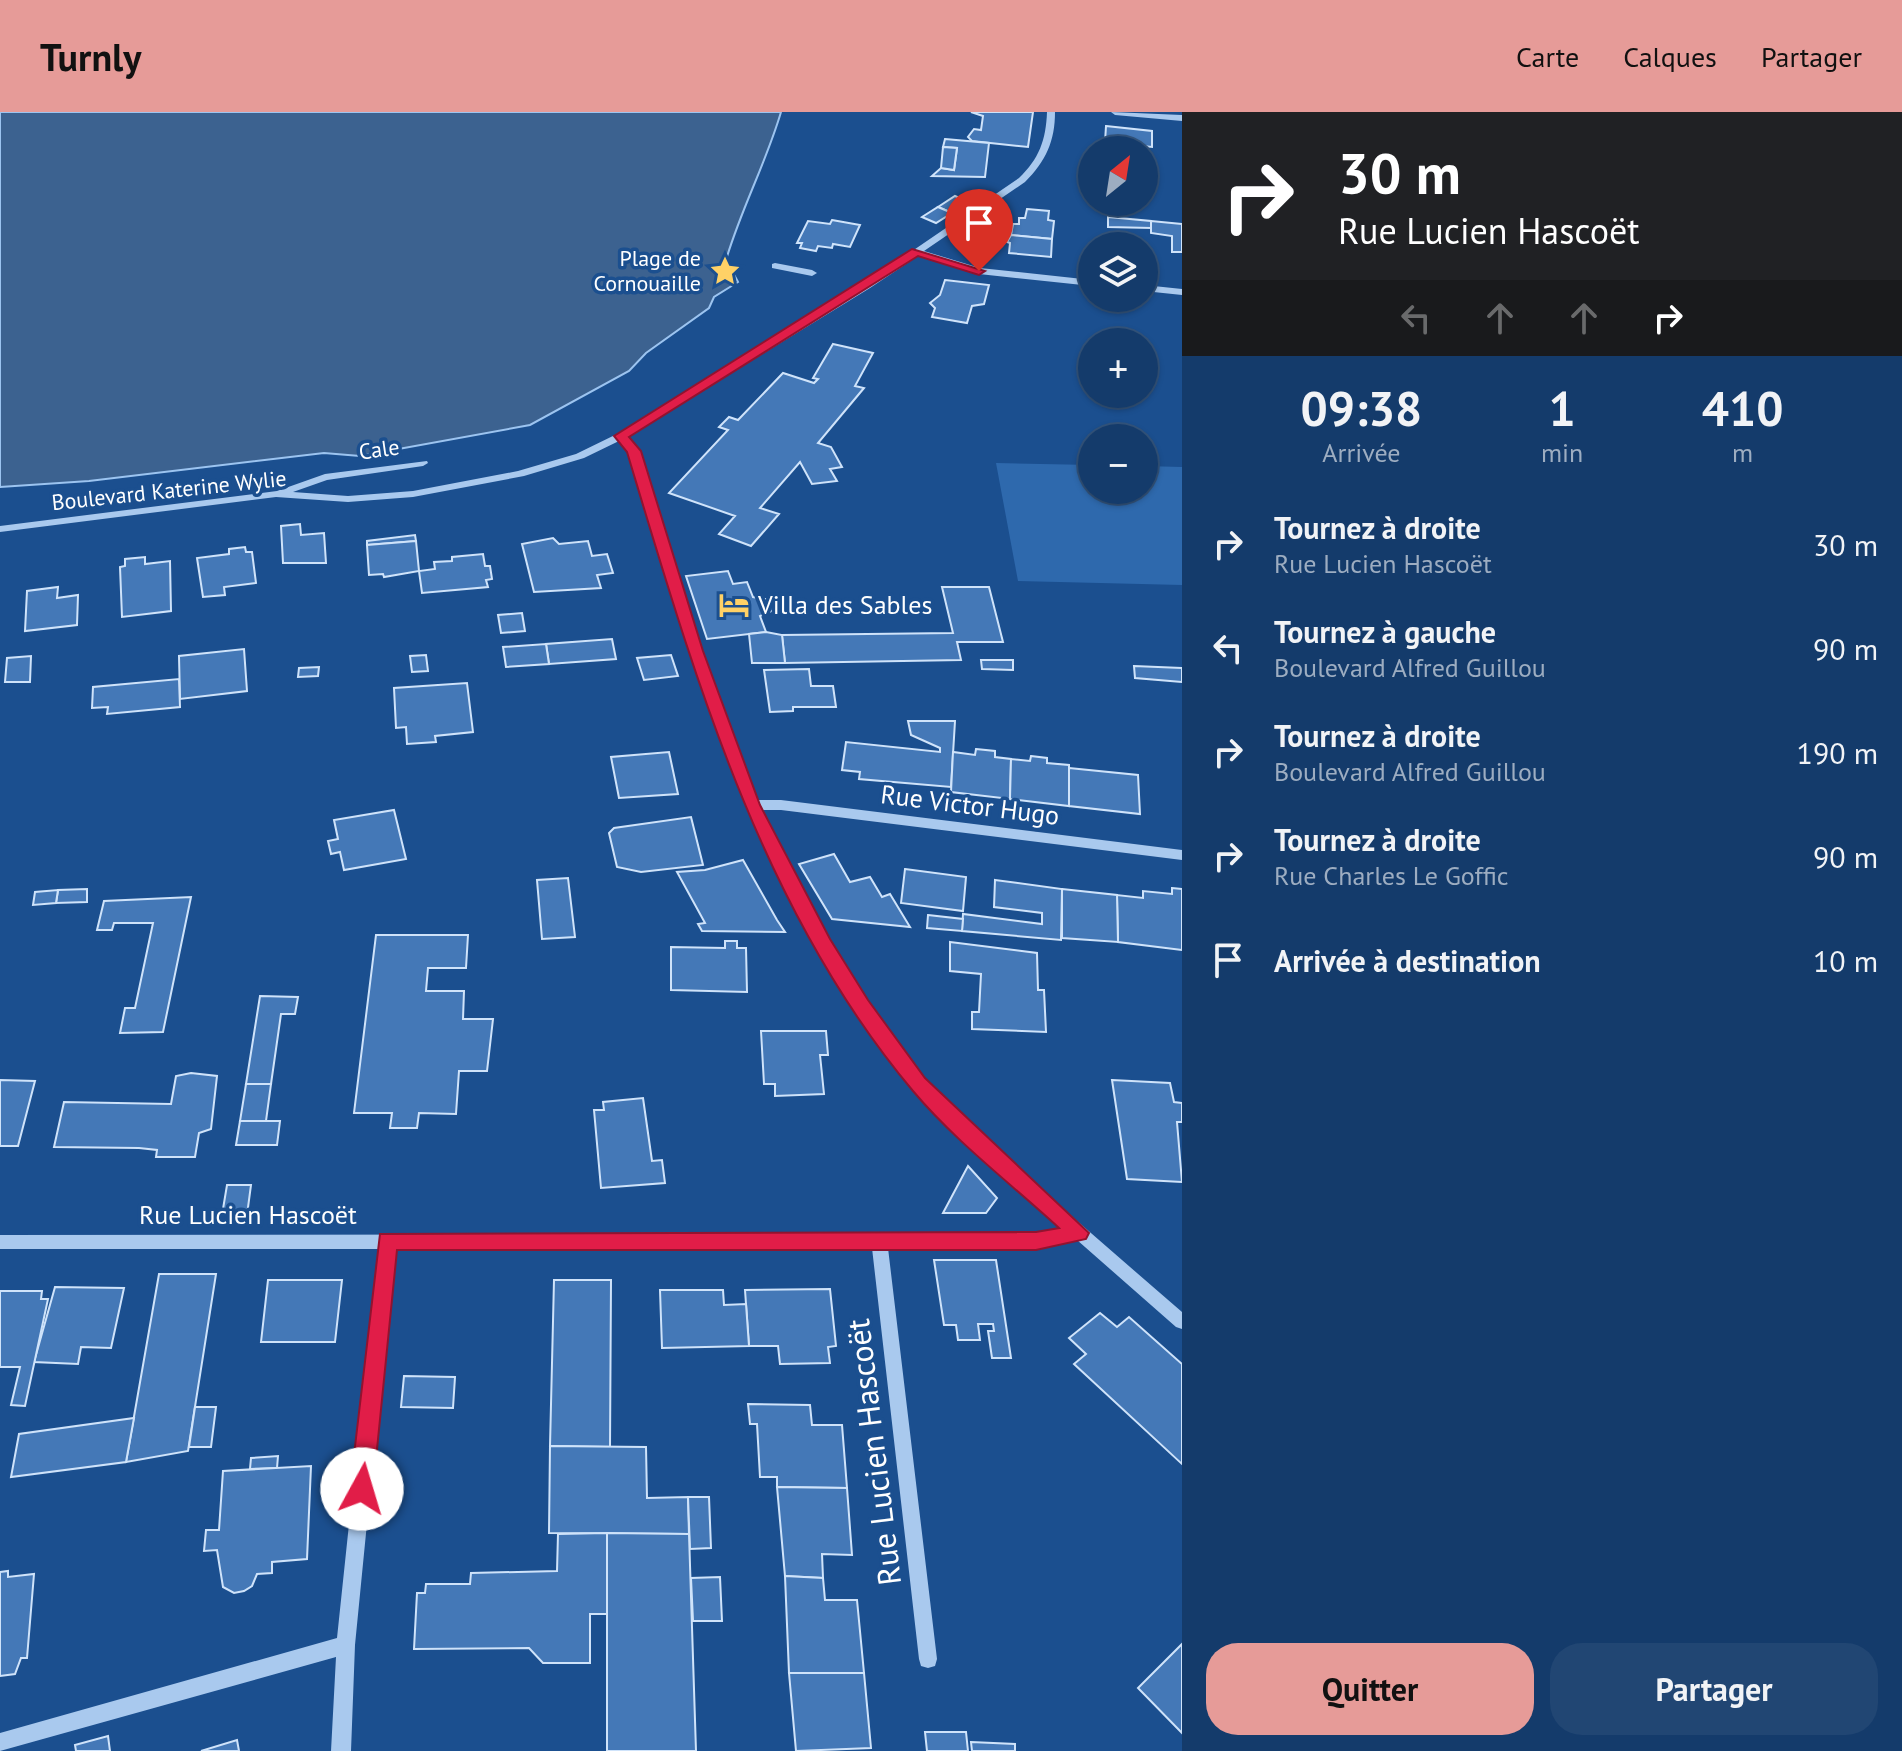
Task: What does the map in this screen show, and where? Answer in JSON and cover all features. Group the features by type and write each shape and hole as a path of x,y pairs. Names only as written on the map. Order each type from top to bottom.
{"street":[{"name":"Boulevard Katerine Wylie","path":"0,529 276,494 348,499 428,492 520,474 580,456 621,436 985,207 1039,164 1049,145 1051,112"},
{"path":"1115,112 1182,118"},
{"path":"916,252 979,271 1078,282"},
{"path":"775,266 812,273"},
{"path":"1158,289 1182,292"},
{"path":"621,436 634,451 695,651 752,805 823,943 897,1057 942,1110 1182,1322"},
{"name":"Cale","path":"276,494 342,475 423,463"},
{"name":"Rue Victor Hugo","path":"752,805 781,805 1182,855"},
{"name":"Rue Lucien Hascoët","path":"0,1242 1036,1241 1079,1233"},
{"name":"Rue Lucien Hascoët","path":"879,1239 928,1659"},
{"path":"341,1751 346,1645 387,1241"},
{"path":"0,1743 346,1645"}],"shaded area":[{"path":"0,112 781,112 726,260 738,282 714,297 709,308 646,353 629,371 530,425 360,456 324,453 89,481 0,487"},
{"path":"996,463 1078,465 1078,504 1158,504 1158,466 1182,467 1182,585 1018,581"}],"building":[{"path":"971,112 1033,112 1028,147 972,141 968,137 974,129 981,130 983,116"},
{"path":"1106,126 1152,131 1152,136 1105,136"},
{"path":"945,139 989,143 985,177 932,176 941,168 954,170 957,148 943,147"},
{"path":"943,147 957,148 954,170 941,168"},
{"path":"955,196 969,202 952,213 938,207"},
{"path":"938,207 952,213 936,223 922,217"},
{"path":"1027,209 1049,211 1048,220 1054,221 1052,239 1011,235 1013,224 1019,224 1019,218 1025,218"},
{"path":"1108,217 1151,221 1151,228 1108,227"},
{"path":"832,220 860,225 850,247 833,244 832,248 818,246 816,251 800,248 802,243 797,243 808,221 830,224"},
{"path":"1151,221 1182,224 1182,252 1172,252 1172,236 1151,232"},
{"path":"1011,235 1052,239 1051,257 1009,253 1010,243 1007,242"},
{"path":"945,280 989,285 984,304 972,306 967,323 932,317 935,308 930,303 940,295"},
{"path":"833,344 873,353 855,386 864,388 818,443 831,447 842,467 830,469 837,481 812,484 800,462 760,508 779,514 751,546 719,534 735,516 669,493 728,430 719,427 729,417 738,420 783,373 814,383 818,379 813,378"},
{"path":"300,524 301,535 324,533 326,563 283,563 281,526"},
{"path":"415,535 416,541 367,545 367,541"},
{"path":"553,538 559,544 588,541 592,556 607,554 613,573 597,575 601,588 534,592 522,544"},
{"path":"416,541 419,571 384,577 383,574 369,575 367,545"},
{"path":"245,547 246,552 252,552 256,583 224,587 225,595 203,597 197,558 229,554 229,549"},
{"path":"483,554 485,566 490,566 492,579 486,580 488,587 422,593 419,571 435,569 434,562 452,561 452,557"},
{"path":"145,557 145,564 170,561 171,611 122,617 120,567 125,566 125,559"},
{"name":"Villa des Sables","path":"728,571 733,584 747,582 753,597 770,600 774,610 760,616 766,632 707,639 686,576"},
{"path":"58,587 57,598 78,595 77,625 25,631 27,591"},
{"path":"942,587 989,587 1003,642 957,642 961,660 785,663 782,635 953,633"},
{"path":"522,613 525,631 501,633 498,615"},
{"path":"766,632 782,635 785,663 752,663 749,634"},
{"path":"612,639 616,659 549,664 546,644"},
{"path":"546,644 549,664 506,667 503,647"},
{"path":"244,649 247,691 180,699 179,656"},
{"path":"426,655 428,671 412,672 410,656"},
{"path":"671,655 678,676 644,680 637,658"},
{"path":"31,656 30,682 5,682 7,658"},
{"path":"981,660 1013,660 1013,670 982,669"},
{"path":"1134,666 1182,668 1182,682 1135,678"},
{"path":"319,667 318,676 298,677 299,668"},
{"path":"809,669 811,686 833,686 836,707 793,707 793,711 770,712 764,670"},
{"path":"179,679 180,707 107,714 108,707 92,708 93,687"},
{"path":"467,683 473,732 435,736 436,742 407,744 406,727 396,728 394,688"},
{"path":"908,721 955,721 951,787 859,779 860,772 842,770 846,742 940,752 940,748 911,735"},
{"path":"976,749 995,751 995,757 1011,759 1010,799 951,792 953,752 975,755"},
{"path":"669,752 678,794 619,798 611,757"},
{"path":"1031,756 1047,758 1047,763 1069,765 1069,806 1010,799 1011,759 1030,761"},
{"path":"1069,768 1138,775 1140,814 1069,806"},
{"path":"394,810 406,859 344,870 340,852 331,854 328,841 338,839 334,820"},
{"path":"691,817 703,865 641,872 617,867 609,833 614,828"},
{"path":"834,854 850,882 870,877 882,897 890,894 910,927 832,919 799,864"},
{"path":"743,860 785,932 702,931 698,924 705,923 677,872 705,870"},
{"path":"905,869 966,877 963,911 901,903"},
{"path":"568,878 575,937 542,939 537,880"},
{"path":"995,880 1062,889 1061,940 962,931 963,914 1042,924 1042,913 994,907"},
{"path":"1172,888 1182,889 1182,950 1118,942 1117,895 1143,898 1143,891 1172,894"},
{"path":"87,889 87,902 56,903 58,890"},
{"path":"1062,889 1117,895 1118,942 1062,938"},
{"path":"58,890 56,903 33,905 35,892"},
{"path":"191,897 163,1032 120,1033 125,1008 135,1008 153,923 114,923 112,930 97,930 104,901"},
{"path":"928,915 963,919 962,931 927,928"},
{"path":"376,935 468,935 466,968 428,968 426,991 464,991 463,1019 493,1019 487,1071 459,1071 456,1114 419,1113 417,1128 390,1128 392,1113 354,1113"},
{"path":"725,941 737,941 737,948 746,948 747,992 671,990 671,947 725,948"},
{"path":"950,942 1037,953 1038,990 1044,990 1046,1032 972,1029 972,1012 979,1012 981,974 950,971"},
{"path":"260,996 298,997 295,1014 281,1014 271,1084 246,1084"},
{"path":"761,1031 826,1031 828,1055 820,1055 824,1094 775,1096 775,1084 764,1084"},
{"path":"191,1073 217,1076 211,1129 199,1133 195,1157 156,1157 157,1150 139,1148 54,1147 64,1102 171,1104 176,1076"},
{"path":"0,1080 35,1081 18,1146 0,1146"},
{"path":"1112,1080 1170,1083 1174,1102 1182,1103 1182,1122 1177,1122 1182,1182 1127,1179"},
{"path":"246,1084 271,1084 266,1121 240,1121"},
{"path":"643,1098 652,1161 662,1160 665,1183 601,1188 594,1110 604,1110 603,1102"},
{"path":"240,1121 280,1121 277,1145 236,1145"},
{"path":"968,1166 997,1198 986,1213 943,1213"},
{"path":"227,1185 251,1185 247,1215 222,1215"},
{"path":"934,1260 996,1260 1011,1358 992,1358 988,1331 994,1331 993,1324 978,1324 980,1340 958,1340 956,1325 944,1325"},
{"path":"159,1274 216,1274 188,1451 126,1462"},
{"path":"268,1280 342,1280 335,1342 261,1342"},
{"path":"554,1280 611,1280 610,1447 550,1446"},
{"path":"55,1287 124,1288 111,1348 81,1347 78,1364 34,1362"},
{"path":"830,1289 836,1346 828,1347 830,1363 780,1364 778,1346 749,1346 745,1290"},
{"path":"660,1290 723,1290 724,1305 746,1304 749,1346 662,1348"},
{"path":"0,1291 42,1291 41,1299 48,1299 25,1406 11,1405 20,1367 0,1367"},
{"path":"1100,1313 1117,1327 1129,1317 1182,1364 1182,1464 1074,1364 1086,1354 1069,1338"},
{"path":"404,1376 455,1377 453,1408 401,1407"},
{"path":"748,1404 810,1405 812,1425 842,1425 847,1488 777,1487 777,1477 760,1477 757,1424 750,1424"},
{"path":"195,1407 216,1407 211,1447 189,1447"},
{"path":"134,1418 126,1462 11,1477 19,1434"},
{"path":"550,1446 646,1447 647,1498 688,1497 689,1534 549,1533"},
{"path":"278,1456 277,1468 250,1469 251,1458"},
{"path":"311,1466 307,1559 272,1562 272,1573 257,1574 252,1586 244,1591 234,1593 223,1587 217,1550 204,1551 206,1530 219,1530 223,1471"},
{"path":"777,1487 847,1488 852,1555 822,1554 823,1578 785,1576"},
{"path":"688,1497 709,1497 711,1548 690,1549"},
{"path":"607,1533 607,1614 590,1614 590,1663 543,1663 529,1648 414,1649 417,1593 425,1593 426,1584 470,1584 471,1573 557,1571 558,1534"},
{"path":"607,1533 689,1534 696,1751 607,1751"},
{"path":"8,1571 8,1577 34,1574 27,1658 21,1658 15,1674 0,1676 0,1572"},
{"path":"785,1576 823,1578 825,1600 857,1600 864,1673 789,1673"},
{"path":"720,1577 722,1621 693,1621 691,1578"},
{"path":"1182,1644 1182,1733 1138,1688"},
{"path":"789,1673 864,1673 871,1748 796,1751"},
{"path":"925,1732 966,1732 968,1751 927,1751"},
{"path":"108,1736 110,1751 76,1751 75,1745"},
{"path":"237,1740 239,1751 201,1751"},
{"path":"971,1742 1015,1744 1015,1751 972,1751"}],"place":[{"name":"Plage de Cornouaille","path":"725,271"},
{"name":"Villa des Sables","path":"734,605"}],"route":[{"path":"362,1489 387,1241 1036,1241 1079,1233 942,1110 918,1083 862,1006 823,943 752,805 695,651 634,451 621,436 867,286 916,252 979,271"}]}
